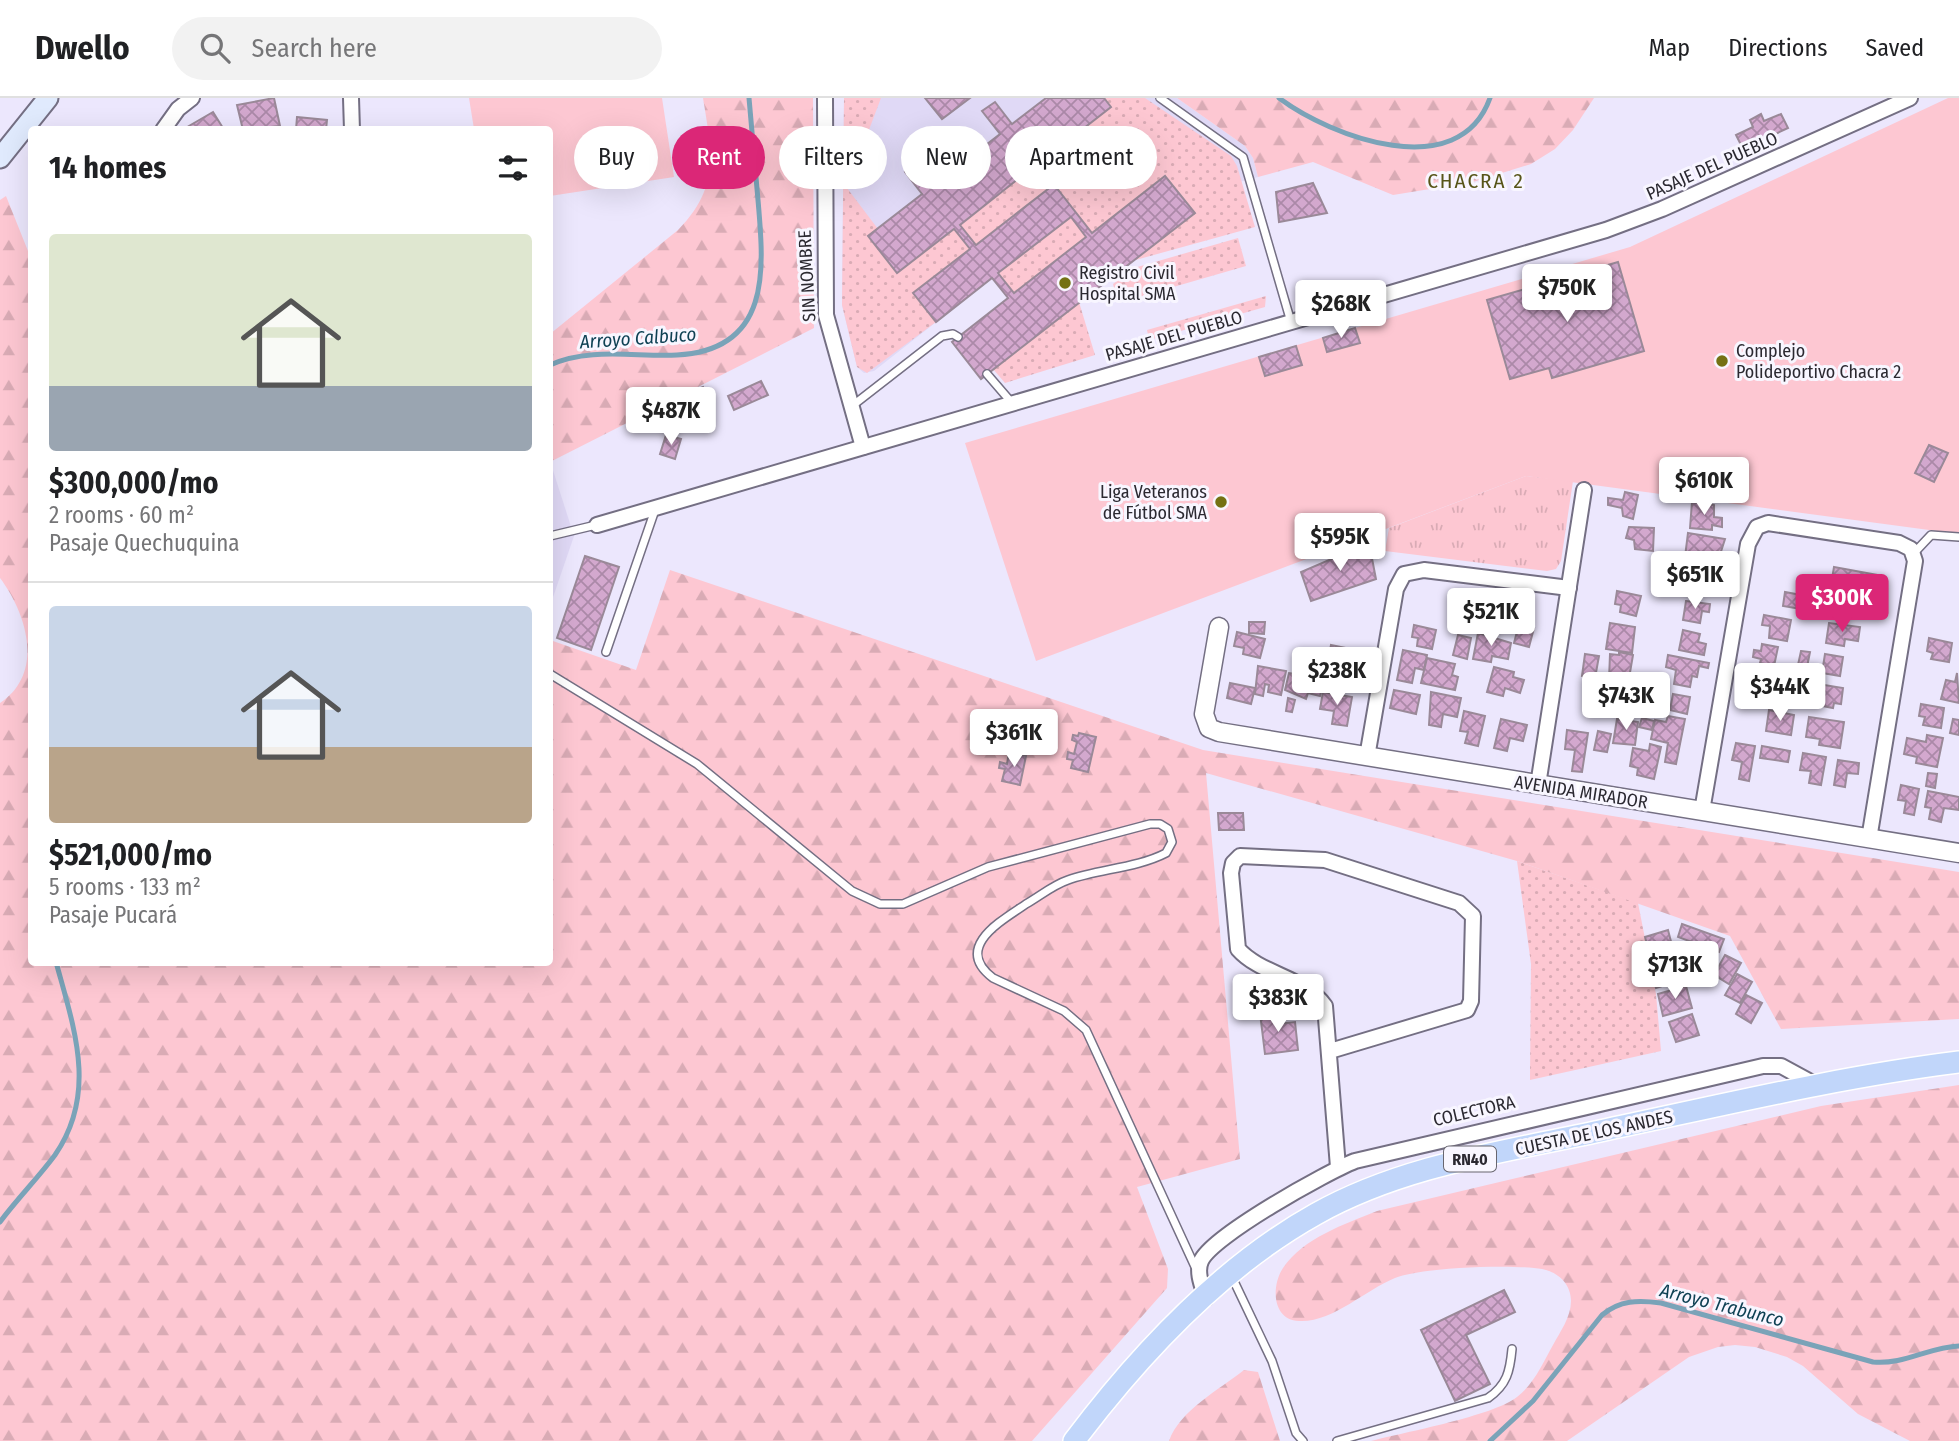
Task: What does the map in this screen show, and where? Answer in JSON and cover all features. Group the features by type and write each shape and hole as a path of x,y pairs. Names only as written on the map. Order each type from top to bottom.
{"main road":[{"path":"0,158 48,98"},
{"name":"CUESTA DE LOS ANDES","path":"1074,1441 1132,1371 1231,1275 1315,1214 1380,1184 1448,1164 1816,1085 1959,1062"}],"street":[{"path":"166,126 178,109 192,98"},
{"path":"351,98 352,126"},
{"name":"SIN NOMBRE","path":"825,98 825,307 863,447"},
{"name":"PASAJE DEL PUEBLO","path":"597,525 1628,223 1910,98"},
{"path":"1538,785 1584,491"},
{"path":"1702,811 1748,544 1757,527 1774,524 1899,543 1914,553 1915,561 1869,839"},
{"path":"1367,757 1396,589 1404,574 1424,570 1569,588"},
{"name":"AVENIDA MIRADOR","path":"1219,627 1204,709 1206,724 1219,733 1959,853"},
{"path":"1330,1051 1467,1010 1471,1000 1473,916 1459,903 1325,860 1240,856 1233,863 1231,873 1234,934 1238,948 1250,959 1310,991 1321,1000 1327,1014 1338,1167"},
{"name":"COLECTORA","path":"1199,1273 1206,1253 1282,1199 1338,1167 1395,1149 1763,1066 1781,1066 1816,1085"},
{"path":"1199,1273 1206,1298"}],"lane":[{"path":"1160,98 1243,157 1292,322"},
{"path":"851,406 942,336 953,334 958,337"},
{"path":"987,374 1013,403"},
{"path":"606,652 656,507"},
{"path":"553,535 597,525"},
{"path":"1914,553 1931,535 1959,537"},
{"path":"553,676 697,764 852,891 880,904 913,901 1000,863 1150,824 1160,824 1168,829 1172,842 1166,853 1057,884 989,929 979,943 979,957 983,969 993,978 1064,1011 1086,1030 1188,1258 1199,1273"},
{"path":"1231,1275 1272,1361 1296,1433 1303,1441"},
{"path":"1337,1441 1488,1398 1504,1385 1512,1349"}],"shaded area":[{"path":"844,98 1177,98 1245,146 1253,158 1258,177 1232,184 981,379 952,342 1008,298 992,278 874,371 864,373 857,367 842,305 843,189 887,189 887,126 844,126"},
{"path":"553,470 574,536 553,597"}],"green space":[{"path":"469,98 662,98 672,177 658,179 658,126 574,126 574,189 596,189 553,196 553,126 474,126"},
{"path":"703,98 813,98 813,126 779,126 779,189 813,189 814,328 553,460 553,332 678,230 701,199 705,189 765,189 765,126 707,126"},
{"path":"844,98 881,98 870,126 844,126"},
{"path":"1104,98 1145,98 1231,156 1237,166 1255,227 1132,261 1194,213 1165,176 1157,182 1157,126 1087,126 1111,107"},
{"path":"1177,98 1594,98 1573,130 1555,149 1531,164 1473,182 1393,195 1313,162 1258,177 1253,158 1245,146"},
{"path":"1948,98 1959,98 1959,534 1526,476 1036,661 965,443 1630,247"},
{"path":"843,189 848,189 878,229 897,273 954,229 970,249 914,293 936,322 867,373 857,367 842,305"},
{"path":"1005,189 1048,189 976,245 960,225"},
{"path":"1058,189 1148,189 1092,233"},
{"path":"6,196 28,251 28,966 553,966 553,641 636,670 670,570 1203,750 1959,872 1959,1019 1781,1029 1730,936 1517,861 1206,773 1240,1159 1137,1187 1168,1269 1167,1288 1032,1441 0,1441 0,703 14,690 23,676 27,643 18,608 0,578 0,200"},
{"path":"1071,217 1086,237 1014,293 998,273"},
{"path":"1238,238 1246,266 1118,303 1113,284 1134,268"},
{"path":"1266,296 1265,307 1149,340 1147,330"},
{"path":"1079,302 1095,355 1005,383 993,369"},
{"path":"1526,476 1573,481 1561,561 1556,569 1547,571 1385,551 1389,528"},
{"path":"1517,861 1638,903 1656,994 1661,1051 1530,1080 1531,964"},
{"path":"1959,1085 1959,1441 1910,1441 1858,1414 1803,1366 1787,1357 1755,1347 1735,1345 1718,1347 1689,1357 1567,1441 1371,1441 1489,1411 1517,1397 1538,1373 1567,1319 1571,1301 1566,1284 1558,1276 1542,1269 1468,1268 1426,1271 1395,1278 1324,1317 1311,1320 1290,1319 1283,1315 1276,1301 1279,1275 1291,1257 1326,1233 1377,1211 1821,1106"},
{"path":"1244,1370 1258,1372 1280,1441 1169,1441 1174,1430 1191,1410"}],"building":[{"path":"274,98 280,126 242,126 237,105"},
{"path":"925,98 970,98 942,119"},
{"path":"1046,98 1104,98 1111,107 1087,126 1005,126 1005,189 960,225 976,245 1048,189 1058,189 1092,233 1148,189 1157,189 1157,182 1165,176 1195,213 981,379 952,342 1008,298 992,278 936,322 913,293 970,249 954,229 897,273 868,236 922,194 918,189 991,189 991,141 1000,134 982,111 995,102 1012,124","holes":["1071,217 1086,237 1014,293 998,273"]},
{"path":"213,112 222,126 189,126"},
{"path":"1761,114 1764,121 1781,114 1788,128 1752,145 1753,149 1745,153 1736,135 1753,127 1750,120"},
{"path":"297,117 327,120 326,126 296,126"},
{"path":"1313,183 1327,213 1279,222 1276,192"},
{"path":"1618,262 1644,351 1552,378 1549,368 1510,379 1487,300"},
{"path":"1355,328 1360,343 1327,352 1323,338"},
{"path":"1296,346 1302,365 1265,376 1259,357"},
{"path":"761,381 768,395 734,410 728,396"},
{"path":"703,387 712,408 697,414 688,393"},
{"path":"666,435 681,439 675,459 660,454"},
{"path":"1929,445 1948,453 1934,482 1915,473"},
{"path":"1625,492 1638,495 1633,519 1623,516 1622,508 1608,505 1608,498 1623,500"},
{"path":"1692,502 1714,505 1714,517 1722,518 1722,527 1712,525 1712,530 1690,528"},
{"path":"1629,527 1654,528 1653,551 1635,549 1634,540 1626,538"},
{"path":"1688,533 1725,539 1718,561 1685,557"},
{"path":"1369,543 1376,579 1311,601 1301,572"},
{"path":"585,556 619,567 591,650 557,638"},
{"path":"1668,562 1687,565 1686,573 1700,576 1698,589 1664,582"},
{"path":"1834,567 1878,575 1875,592 1831,585"},
{"path":"1802,587 1816,589 1813,611 1783,606 1785,592 1801,595"},
{"path":"1617,591 1641,596 1636,616 1620,612 1621,605 1615,604"},
{"path":"1834,592 1856,595 1855,599 1864,601 1862,612 1852,610 1850,618 1830,615"},
{"path":"1686,601 1710,604 1709,612 1702,611 1700,623 1683,620"},
{"path":"1485,603 1506,606 1505,613 1498,612 1496,625 1482,623"},
{"path":"1764,615 1791,620 1787,641 1769,638 1770,626 1762,625"},
{"path":"1249,622 1265,622 1264,634 1249,633"},
{"path":"1610,623 1635,627 1632,653 1606,649"},
{"path":"1829,623 1860,627 1858,641 1845,639 1844,646 1826,643"},
{"path":"1519,624 1534,628 1529,647 1514,643"},
{"path":"1414,625 1436,630 1432,649 1417,646 1418,638 1412,637"},
{"path":"1683,630 1700,634 1698,642 1706,644 1704,655 1679,650"},
{"path":"1237,632 1265,639 1260,658 1243,654 1244,648 1234,646"},
{"path":"1478,633 1511,643 1508,659 1492,656 1491,662 1473,659"},
{"path":"1458,635 1471,638 1467,659 1453,655"},
{"path":"1929,638 1952,643 1949,662 1931,659 1933,653 1927,651"},
{"path":"1762,644 1778,647 1774,666 1760,663 1761,659 1753,657 1754,650 1761,651"},
{"path":"1331,645 1346,648 1345,656 1356,658 1355,665 1349,664 1348,670 1327,666"},
{"path":"1403,650 1427,655 1424,670 1415,668 1412,683 1397,680"},
{"path":"1801,651 1810,652 1807,667 1798,665"},
{"path":"1619,652 1633,655 1628,684 1609,680 1610,654 1619,655"},
{"path":"1585,654 1599,656 1595,678 1582,676"},
{"path":"1825,654 1843,657 1840,676 1822,673"},
{"path":"1668,655 1709,663 1708,668 1699,666 1697,677 1692,676 1690,687 1674,684 1676,670 1666,667"},
{"path":"1427,658 1455,664 1452,675 1458,677 1455,690 1421,683"},
{"path":"1258,666 1286,671 1281,695 1268,692 1269,685 1265,684 1263,696 1255,694"},
{"path":"1494,667 1514,672 1513,677 1524,680 1520,693 1505,688 1503,696 1487,692"},
{"path":"1297,671 1317,676 1315,683 1323,685 1320,696 1308,693 1306,699 1285,690 1289,673 1296,674"},
{"path":"1957,673 1959,703 1941,699 1946,680 1955,682"},
{"path":"1785,678 1803,681 1798,703 1769,698 1772,680 1784,683"},
{"path":"1601,681 1625,686 1620,713 1616,716 1601,713 1602,706 1591,704 1593,691 1599,692"},
{"path":"1230,683 1255,688 1251,704 1227,698"},
{"path":"1812,683 1843,688 1841,704 1834,703 1833,708 1817,705 1818,695 1810,694"},
{"path":"1394,690 1420,695 1416,714 1390,708"},
{"path":"1323,692 1352,697 1347,726 1332,724 1334,711 1320,709"},
{"path":"1431,692 1461,698 1457,717 1443,714 1441,727 1429,725"},
{"path":"1673,694 1690,697 1687,714 1670,710"},
{"path":"1288,698 1295,700 1292,712 1286,711"},
{"path":"1921,704 1944,708 1941,728 1923,725 1925,717 1919,716"},
{"path":"1769,710 1794,715 1791,735 1766,731"},
{"path":"1464,711 1485,716 1478,746 1465,743 1468,732 1460,731"},
{"path":"1668,716 1685,719 1676,764 1665,762 1668,743 1651,739 1655,720 1666,722"},
{"path":"1809,717 1844,722 1840,748 1819,745 1820,739 1806,737"},
{"path":"1642,718 1654,721 1652,730 1639,727"},
{"path":"1501,719 1527,725 1523,741 1510,738 1507,751 1494,748"},
{"path":"1617,719 1638,722 1635,745 1613,743"},
{"path":"1953,719 1959,720 1959,735 1950,733"},
{"path":"1567,730 1588,733 1582,772 1572,771 1575,750 1565,749"},
{"path":"1598,731 1611,734 1607,752 1594,750"},
{"path":"1079,733 1096,737 1088,772 1071,768 1073,760 1067,759 1068,752 1074,754 1077,742 1072,740 1073,735 1078,736"},
{"path":"1927,735 1943,738 1937,767 1916,763 1917,757 1904,754 1907,738 1926,742"},
{"path":"1736,743 1755,746 1749,781 1739,779 1742,762 1732,760"},
{"path":"1650,744 1661,747 1654,779 1637,775 1638,768 1630,766 1633,748 1649,751"},
{"path":"1762,746 1790,751 1788,762 1760,758"},
{"path":"1009,752 1026,756 1020,785 1002,781 1005,769 999,768 1000,762 1007,764"},
{"path":"1803,753 1826,757 1821,785 1809,783 1811,771 1800,770"},
{"path":"1838,760 1859,763 1858,774 1847,773 1845,787 1834,785"},
{"path":"1928,773 1937,774 1935,788 1926,786"},
{"path":"1901,785 1919,789 1914,815 1904,813 1906,801 1898,800"},
{"path":"1928,791 1959,797 1959,810 1944,808 1941,822 1929,819 1931,808 1925,807"},
{"path":"1218,813 1243,813 1244,830 1219,830"},
{"path":"1682,924 1724,939 1719,952 1678,937"},
{"path":"1668,930 1674,953 1651,960 1645,937"},
{"path":"1725,955 1741,963 1729,984 1714,975"},
{"path":"1678,960 1684,979 1656,988 1650,969"},
{"path":"1737,974 1752,982 1740,1003 1725,995"},
{"path":"1686,986 1692,1008 1663,1016 1658,994"},
{"path":"1746,995 1762,1003 1751,1023 1736,1014"},
{"path":"1276,1011 1278,1024 1295,1022 1298,1050 1265,1054 1260,1013"},
{"path":"1692,1014 1699,1035 1676,1042 1669,1022"},
{"path":"1504,1290 1515,1312 1466,1335 1490,1384 1455,1401 1421,1330"}],"waterway":[{"name":"Arroyo Calbuco","path":"553,364 596,354 677,355 708,350 731,338 746,322 755,302 761,253 749,98"},
{"name":"Arroyo Calbuco","path":"1279,98 1330,127 1360,138 1392,145 1423,147 1451,140 1474,125 1490,98"},
{"name":"Arroyo Calbuco","path":"0,1222 55,1155 68,1132 76,1108 79,1084 75,1036 57,966"},
{"name":"Arroyo Trabunco","path":"1490,1441 1533,1401 1602,1315 1616,1306 1630,1302 1661,1303 1873,1362 1895,1361 1959,1346"}],"place":[{"name":"Registro Civil Hospital SMA","path":"1065,283"},
{"name":"Complejo Polideportivo Chacra 2","path":"1722,361"},
{"name":"Liga Veteranos de Fútbol SMA","path":"1221,502"}],"district":[{"name":"CHACRA 2","path":"1476,181"}]}
